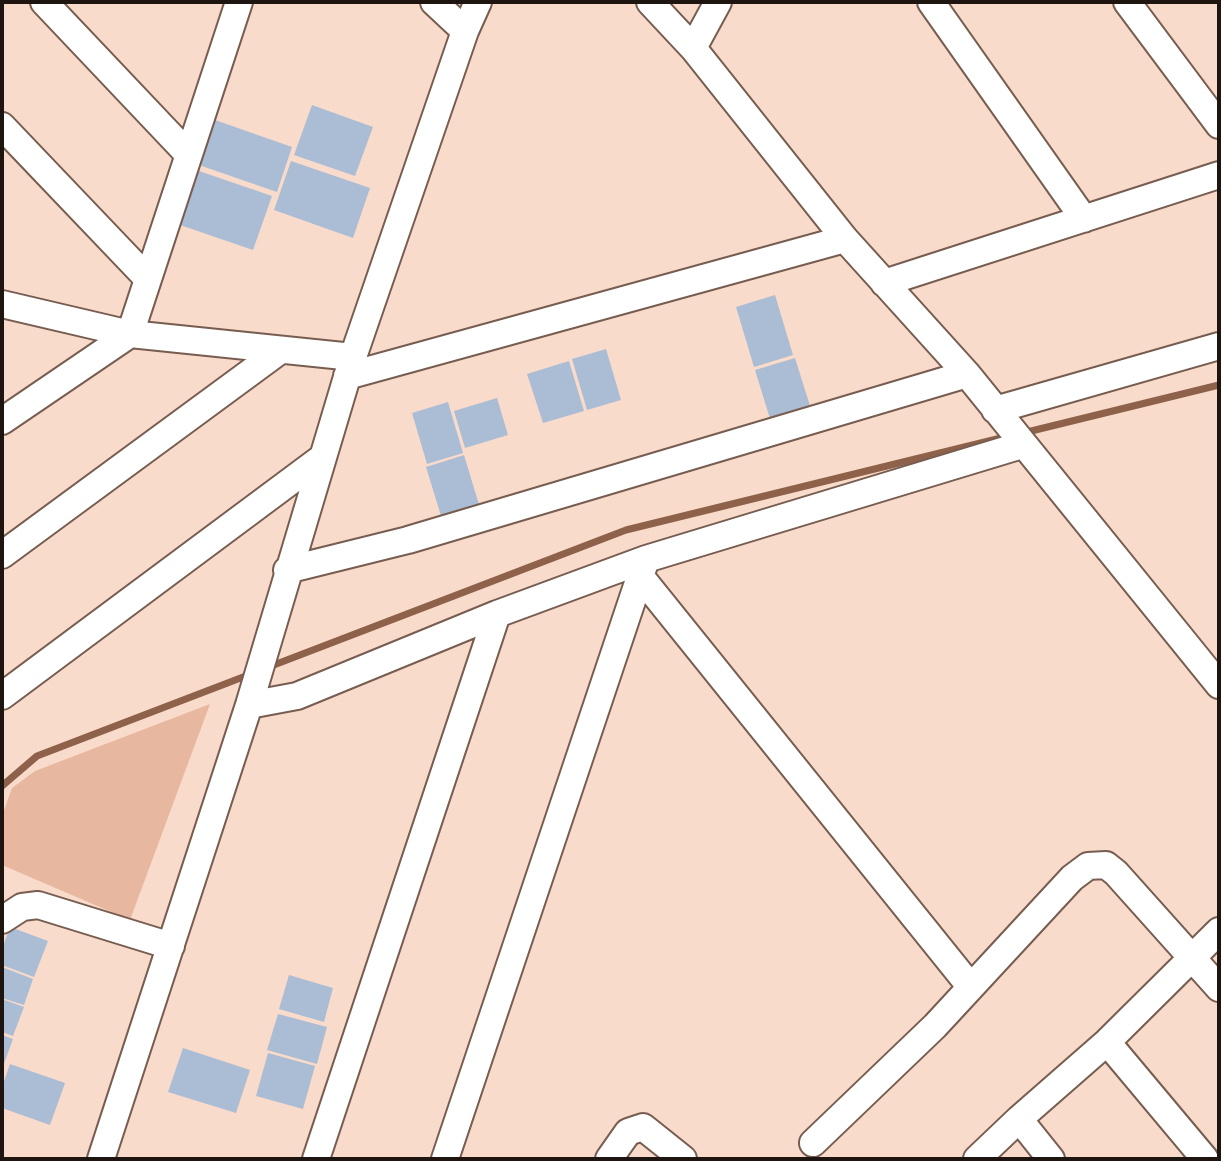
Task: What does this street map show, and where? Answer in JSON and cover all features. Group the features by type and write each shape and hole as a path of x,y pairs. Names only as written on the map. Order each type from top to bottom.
{"street":[{"path":"44,2 188,154"},
{"path":"434,2 465,30"},
{"path":"102,1159 249,705 287,570 350,367 465,30 478,2"},
{"path":"650,2 693,48 845,239 967,374 1219,685"},
{"path":"693,48 718,2"},
{"path":"932,2 1084,219"},
{"path":"1127,2 1219,125"},
{"path":"2,421 130,334 188,154 228,8"},
{"path":"2,125 148,279"},
{"path":"884,283 1219,175"},
{"path":"2,304 130,334 278,352 350,367 845,239"},
{"path":"995,410 1219,346"},
{"path":"2,555 278,352"},
{"path":"287,570 408,540 967,374"},
{"path":"249,705 297,696 497,614 1022,445"},
{"path":"2,696 323,457"},
{"path":"643,568 970,986"},
{"path":"446,1159 643,568"},
{"path":"316,1159 497,614"},
{"path":"813,1143 935,1026 1072,878 1088,866 1098,863 1106,865 1116,873 1219,988"},
{"path":"2,920 22,907 38,905 171,946"},
{"path":"977,1159 1107,1042 1219,930"},
{"path":"1107,1042 1205,1159"},
{"path":"1019,1119 1051,1159"},
{"path":"609,1159 628,1132 643,1126 683,1159"}],"shaded area":[{"path":"210,704 130,920 2,865 2,816 12,788 35,771"}],"building":[{"path":"312,105 373,127 355,176 294,155"},
{"path":"215,120 292,147 277,192 199,165"},
{"path":"291,161 370,188 353,238 274,210"},
{"path":"199,171 272,196 253,250 180,225"},
{"path":"775,295 793,355 754,367 736,307"},
{"path":"606,349 621,400 587,410 572,359"},
{"path":"795,358 811,409 771,422 755,370"},
{"path":"569,361 584,411 543,423 527,374"},
{"path":"497,398 508,435 465,448 454,411"},
{"path":"448,402 463,453 427,464 412,413"},
{"path":"464,455 480,508 442,519 426,467"},
{"path":"10,927 48,941 34,977 2,965 2,949"},
{"path":"2,967 33,979 24,1005 2,998"},
{"path":"289,975 333,988 324,1022 279,1009"},
{"path":"2,999 24,1007 13,1036 2,1032"},
{"path":"278,1014 327,1027 317,1064 267,1050"},
{"path":"2,1035 13,1039 2,1069"},
{"path":"183,1048 250,1070 236,1113 168,1092"},
{"path":"268,1053 315,1066 303,1109 256,1096"},
{"path":"10,1064 65,1083 50,1125 2,1108 2,1087"}],"waterway":[{"path":"1023,433 1219,385"},
{"path":"266,668 626,530 1001,438"},
{"path":"2,786 37,756 251,674"}]}
